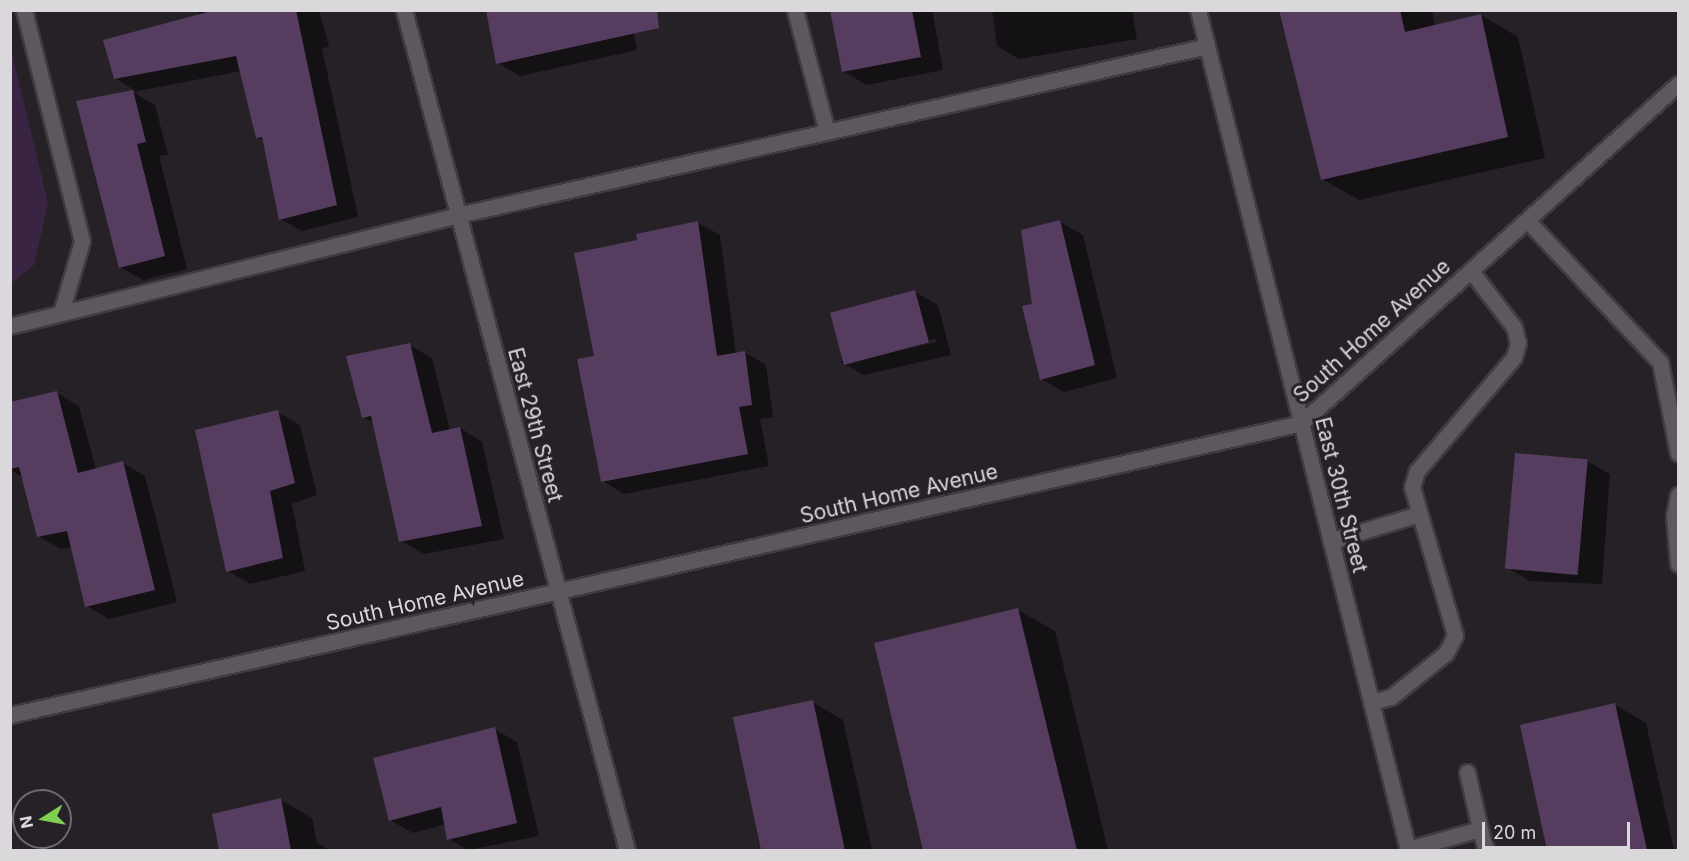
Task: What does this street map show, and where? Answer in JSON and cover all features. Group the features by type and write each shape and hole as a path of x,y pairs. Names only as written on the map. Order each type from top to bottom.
{"street":[{"path":"24,10 82,241 61,313"},
{"name":"East 29th Street","path":"404,10 627,850"},
{"path":"795,10 827,132"},
{"name":"East 30th Street","path":"1198,10 1408,850"},
{"path":"10,326 458,215 1207,46"},
{"name":"South Home Avenue","path":"10,715 1301,423 1678,84"},
{"path":"1527,220 1660,362 1678,453"},
{"path":"1372,702 1391,697 1446,653 1455,635 1412,487 1417,471 1514,357 1518,344 1514,327 1471,271"},
{"path":"1678,495 1674,525 1678,564"},
{"path":"1331,541 1419,513"},
{"path":"1467,772 1486,850"},
{"path":"1408,850 1480,829"}],"shaded area":[{"path":"11,49 48,203 34,265 11,284"}],"building":[{"path":"215,10 296,10 337,205 279,220 262,137 256,138 236,56 114,79 103,40"},
{"path":"486,10 657,10 659,28 496,64"},
{"path":"830,10 912,10 921,57 842,72"},
{"path":"1279,10 1400,10 1405,32 1481,14 1508,137 1321,180"},
{"path":"133,90 146,142 137,144 165,256 119,268 76,101"},
{"path":"1060,220 1095,365 1040,380 1022,306 1032,304 1021,230"},
{"path":"698,221 717,356 745,351 752,405 739,407 748,454 601,482 577,359 594,356 574,253 637,240 636,234"},
{"path":"915,290 929,342 844,365 830,313"},
{"path":"410,343 432,433 460,427 482,526 399,542 371,416 362,418 346,356"},
{"path":"57,391 78,473 123,461 155,590 85,607 67,531 37,537 19,467 10,469 10,402"},
{"path":"278,410 295,483 270,491 283,558 226,572 195,430"},
{"path":"1515,453 1588,459 1578,575 1505,569"},
{"path":"1018,608 1077,850 923,850 874,643"},
{"path":"813,700 845,850 761,850 733,717"},
{"path":"1615,703 1647,850 1547,850 1520,725"},
{"path":"495,727 517,823 447,840 441,807 389,821 373,758"},
{"path":"281,798 291,850 219,850 212,814"}]}
